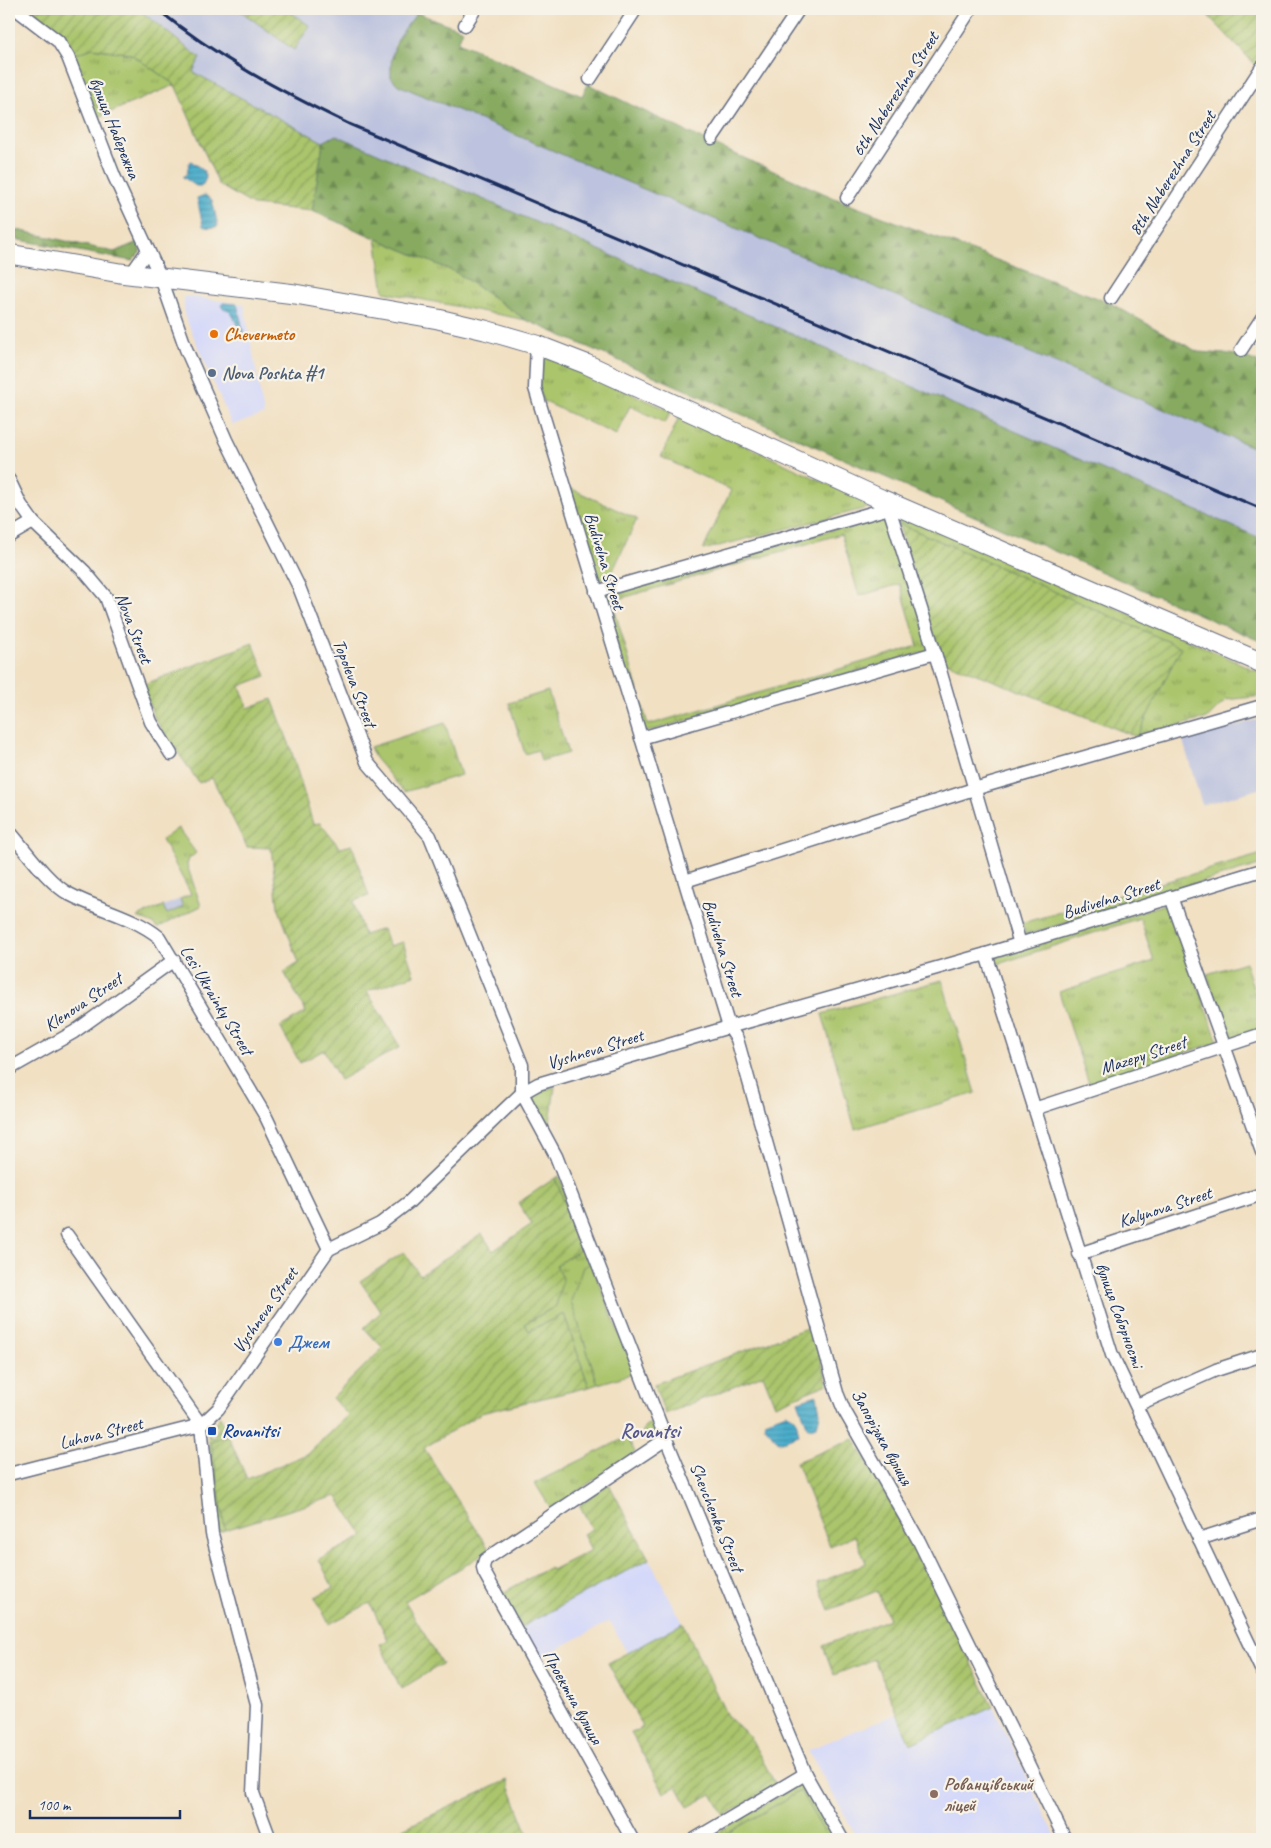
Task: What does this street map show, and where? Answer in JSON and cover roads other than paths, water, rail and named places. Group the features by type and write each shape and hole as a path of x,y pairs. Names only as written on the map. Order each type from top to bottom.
{"main road":[{"path":"9,254 130,274 295,294 485,330 537,346 586,364 885,504 1262,663"}],"street":[{"name":"вулиця Набережна","path":"16,9 58,41 68,57 114,176 161,278"},
{"path":"465,25 475,9"},
{"path":"590,79 636,9"},
{"path":"712,138 799,9"},
{"name":"6th Naberezhna Street","path":"848,198 972,9"},
{"name":"8th Naberezhna Street","path":"1111,298 1262,67"},
{"path":"130,274 148,250"},
{"name":"Topoleva Street","path":"161,278 186,349 226,440 299,587 367,762 430,836 522,1065 522,1093"},
{"path":"1241,350 1262,318"},
{"name":"Budivelna Street","path":"537,346 535,388 729,1027 1020,944 1262,870"},
{"name":"Nova Street","path":"9,480 21,505 33,522 86,572 106,597 151,722 171,754"},
{"path":"596,592 885,504 935,653 1020,944"},
{"path":"9,536 33,522"},
{"path":"641,738 935,653"},
{"path":"685,881 974,790 1262,706"},
{"name":"Lesi Ukrainky Street","path":"9,831 54,884 68,894 147,927 159,937 266,1118 329,1249"},
{"path":"1171,897 1262,1152"},
{"name":"вулиця Соборності","path":"986,954 1112,1355 1262,1672"},
{"name":"Klenova Street","path":"9,1069 74,1032 174,960"},
{"name":"Vyshneva Street","path":"201,1426 218,1409 329,1249 380,1224 409,1202 522,1093 538,1084 729,1027"},
{"name":"Запорізька вулиця","path":"729,1027 737,1038 837,1393 844,1410 919,1541 1065,1839"},
{"name":"Mazepy Street","path":"1034,1109 1262,1034"},
{"name":"Shevchenka Street","path":"522,1093 556,1156 666,1439 805,1774 842,1839"},
{"name":"Kalynova Street","path":"1079,1254 1262,1194"},
{"path":"67,1235 201,1426 212,1534 257,1705 253,1793 270,1839"},
{"path":"1137,1405 1216,1370 1262,1355"},
{"name":"Luhova Street","path":"9,1474 201,1426"},
{"name":"Проектна вулиця","path":"632,1839 484,1572 483,1567 485,1560 666,1439"},
{"path":"1200,1539 1262,1519"},
{"path":"695,1839 805,1774"}],"water":[{"path":"191,161 204,171 206,178 202,186 196,186 183,177 187,174"},
{"path":"205,195 212,200 218,226 216,227 203,226 197,198"},
{"path":"223,303 237,304 244,334 240,335 232,314 221,306"},
{"path":"817,1395 820,1413 817,1426 808,1428 798,1401"},
{"path":"786,1413 796,1419 799,1435 779,1442 764,1427 765,1421"}],"railway":[{"path":"157,9 203,43 249,72 349,124 1262,509"}],"place":[{"name":"Chevermeto","path":"214,334"},
{"name":"Nova Poshta #1","path":"212,373"},
{"name":"Джем","path":"278,1342"},
{"name":"Rovanitsi","path":"212,1431"},
{"name":"Рованцівський ліцей","path":"934,1794"}],"district":[{"name":"Rovantsi","path":"650,1431"}]}
